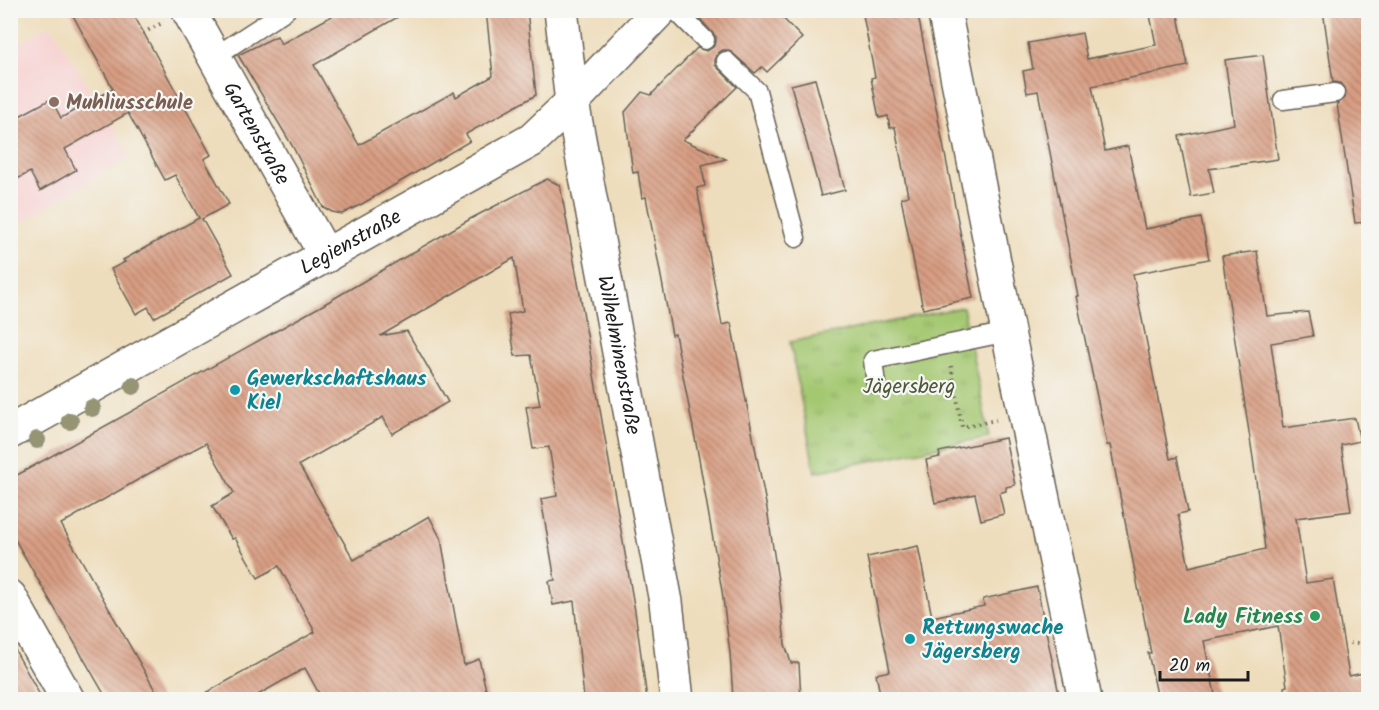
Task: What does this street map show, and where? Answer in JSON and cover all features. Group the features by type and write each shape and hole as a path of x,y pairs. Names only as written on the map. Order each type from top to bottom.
{"street":[{"name":"Gartenstraße","path":"188,10 326,256"},
{"name":"Wilhelminenstraße","path":"561,10 572,102 666,602 677,699"},
{"name":"Legienstraße","path":"10,432 532,140 572,102 660,10"},
{"path":"944,10 1008,332 1085,699"},
{"path":"10,597 68,699"}],"lane":[{"path":"214,57 286,10"},
{"path":"675,10 705,40"},
{"path":"726,61 757,91 796,238"},
{"path":"1283,100 1335,93"},
{"path":"876,384 873,360 1008,332"}],"path":[{"path":"143,33 156,26"},
{"path":"956,397 962,428 1026,414"},
{"path":"1350,643 1368,643"}],"shaded area":[{"name":"Muhliusschule","path":"50,25 131,156 11,229 11,48"}],"green space":[{"name":"Jägersberg","path":"963,307 989,437 815,472 790,342"}],"building":[{"path":"70,10 131,10 211,155 204,159 229,204 202,219 233,274 154,318 148,307 136,314 111,269 199,218 175,175 165,180 128,113 65,149 76,170 40,191 30,172 10,183 10,121 51,99 61,118 113,89"},
{"path":"343,10 410,10 314,65 359,145 454,92 456,97 493,76 486,10 527,10 536,95 466,134 470,141 362,204 342,214 332,212 323,207 293,147 238,55 277,36 281,44"},
{"path":"698,10 775,10 802,38 767,72 762,67 755,73 729,50 718,53 715,65 737,87 683,140 726,159 702,165 705,186 697,188 722,325 731,323 767,509 785,644 791,663 799,663 801,699 733,699 722,591 699,459 675,334 672,335 646,197 642,198 638,172 633,173 625,112 642,92 651,95 697,48 707,51 713,47 716,37 700,19"},
{"path":"862,10 917,10 973,298 923,309 901,198 908,196 895,127 890,128 888,116 879,118 871,78 875,77"},
{"path":"1149,10 1177,10 1188,66 1092,86 1105,151 1128,146 1145,229 1201,218 1209,259 1133,274 1170,459 1177,457 1188,512 1178,514 1189,567 1265,549 1222,256 1257,251 1267,316 1308,312 1313,336 1271,343 1283,428 1355,418 1360,441 1341,445 1351,511 1296,518 1306,583 1333,579 1349,676 1368,672 1368,699 1285,699 1284,687 1287,686 1278,626 1204,641 1216,699 1158,699 1110,445 1107,445 1076,296 1078,296 1038,91 1027,93 1023,71 1033,69 1028,43 1082,33 1087,59 1156,45"},
{"path":"1323,10 1367,10 1368,222 1355,223 1337,104 1345,98 1346,91 1340,83 1333,82"},
{"path":"1263,55 1278,159 1209,169 1214,193 1191,197 1179,136 1234,124 1225,60"},
{"path":"815,79 845,190 821,196 791,85"},
{"path":"547,179 560,185 635,611 647,699 584,699 574,601 553,605 549,581 555,580 541,499 557,496 549,447 533,449 526,407 540,405 531,355 515,356 508,314 523,311 514,258 380,336 407,331 448,402 392,434 383,417 299,465 354,560 429,516 441,539 464,665 479,659 488,699 322,699 305,668 251,699 195,699 315,632 279,566 258,578 235,538 232,539 212,506 234,493 206,443 61,524 160,699 107,699 10,531 10,479 321,306 472,218"},
{"path":"1005,438 1015,485 1006,487 1006,491 999,493 1004,514 981,520 975,494 935,503 926,460 940,457 939,452"},
{"path":"918,546 932,617 984,606 983,599 1037,587 1060,699 881,699 876,674 890,671 867,557"},
{"path":"10,641 42,699 10,699"}],"place":[{"name":"Muhliusschule","path":"54,102"},
{"name":"Gewerkschaftshaus Kiel","path":"235,390"},
{"name":"Lady Fitness","path":"1315,616"},
{"name":"Rettungswache Jägersberg","path":"910,639"}]}
